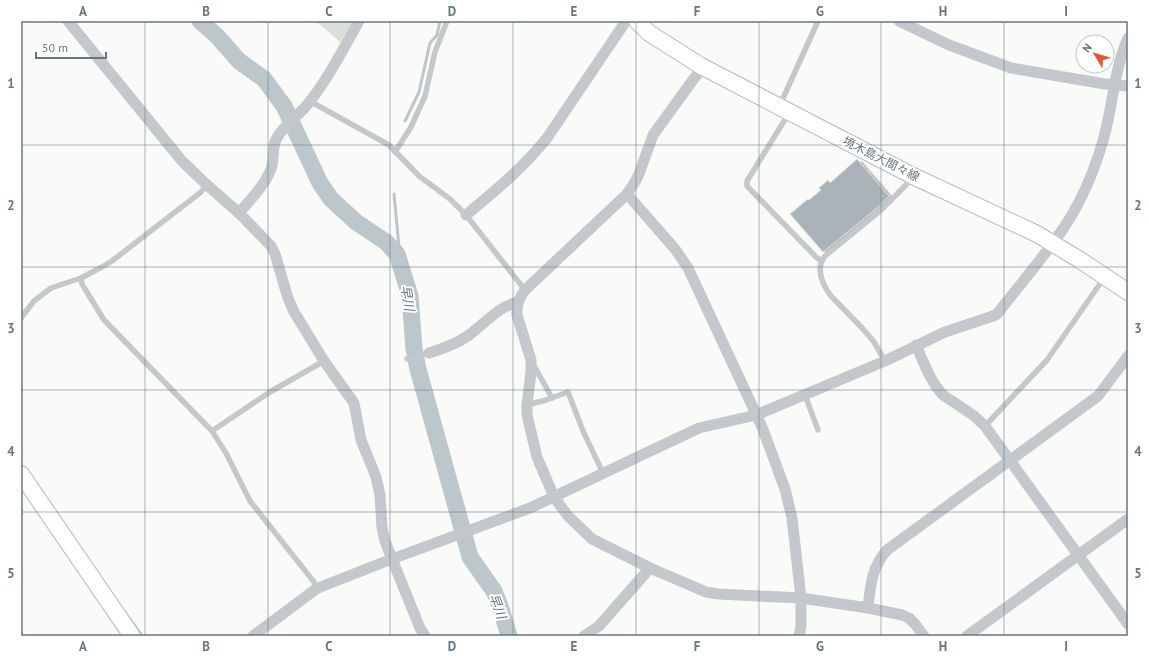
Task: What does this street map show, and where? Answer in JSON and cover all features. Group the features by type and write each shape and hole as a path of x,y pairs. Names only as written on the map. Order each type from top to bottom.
{"main road":[{"name":"境木島大間々線","path":"637,21 649,33 701,66 913,176 1053,242 1128,292"},
{"path":"21,474 132,636"}],"street":[{"path":"68,21 182,161 239,213 271,246 275,254 287,295 294,310 324,360 354,403 361,440 376,477 380,495 382,528 392,559 420,628 425,636"},
{"path":"239,213 259,188 270,171 274,145 280,133 311,100 330,72 359,21"},
{"path":"466,215 539,149 626,21"},
{"path":"901,21 949,45 1011,68 1105,84 1128,86"},
{"path":"253,636 316,590 392,559 530,508 699,428 756,415 886,361 945,332 988,319 997,314 1053,242 1076,207 1096,162 1107,125 1118,64 1128,38"},
{"path":"701,66 653,135 639,174 627,194 525,290 518,302 517,314 531,360 532,372 526,405 537,457 554,497 568,516 592,540 650,568 706,592 718,594 801,598 868,608 902,615 909,618 924,636"},
{"path":"627,194 675,249 688,268 762,427 785,489 792,518 801,598 801,626 799,636"},
{"path":"429,353 441,350 468,336 500,310 508,305 518,302"},
{"path":"916,345 931,379 943,395 973,415 985,426 1128,624"},
{"path":"868,608 870,582 877,563 887,550 1098,396 1128,356"},
{"path":"967,636 1128,519"},
{"path":"584,636 599,626 650,568"}],"lane":[{"path":"395,152 411,127 425,96 435,52 447,21"},
{"path":"818,21 784,110 747,181 747,186 817,258 821,260"},
{"path":"311,100 315,104 383,141 419,176 450,199 466,215 525,290"},
{"path":"886,361 874,342 830,296 825,288 820,273 821,260 881,210 913,176"},
{"path":"21,318 34,301 51,288 81,278 102,268 201,192 207,185"},
{"path":"985,426 1047,360 1104,277"},
{"path":"81,278 82,284 104,320 212,431 226,453 250,501 314,582 316,590"},
{"path":"407,359 429,353"},
{"path":"212,431 270,392 324,360"},
{"path":"531,360 552,398"},
{"path":"526,405 568,392 583,431 603,473"},
{"path":"805,395 818,430"}],"shaded area":[{"path":"316,21 353,21 340,42"}],"building":[{"path":"857,159 889,196 878,207 823,252 790,214 821,190 819,188 828,180 830,183"}],"waterway":[{"name":"早川","path":"200,21 217,36 239,61 264,79 284,106 320,183 331,199 356,222 386,242 397,254 410,296 414,349 418,369 470,557 494,591 509,636"},
{"path":"405,121 419,92 430,43 437,35 440,21"},
{"path":"394,194 399,247 397,254"},
{"path":"129,618 142,636"}]}
